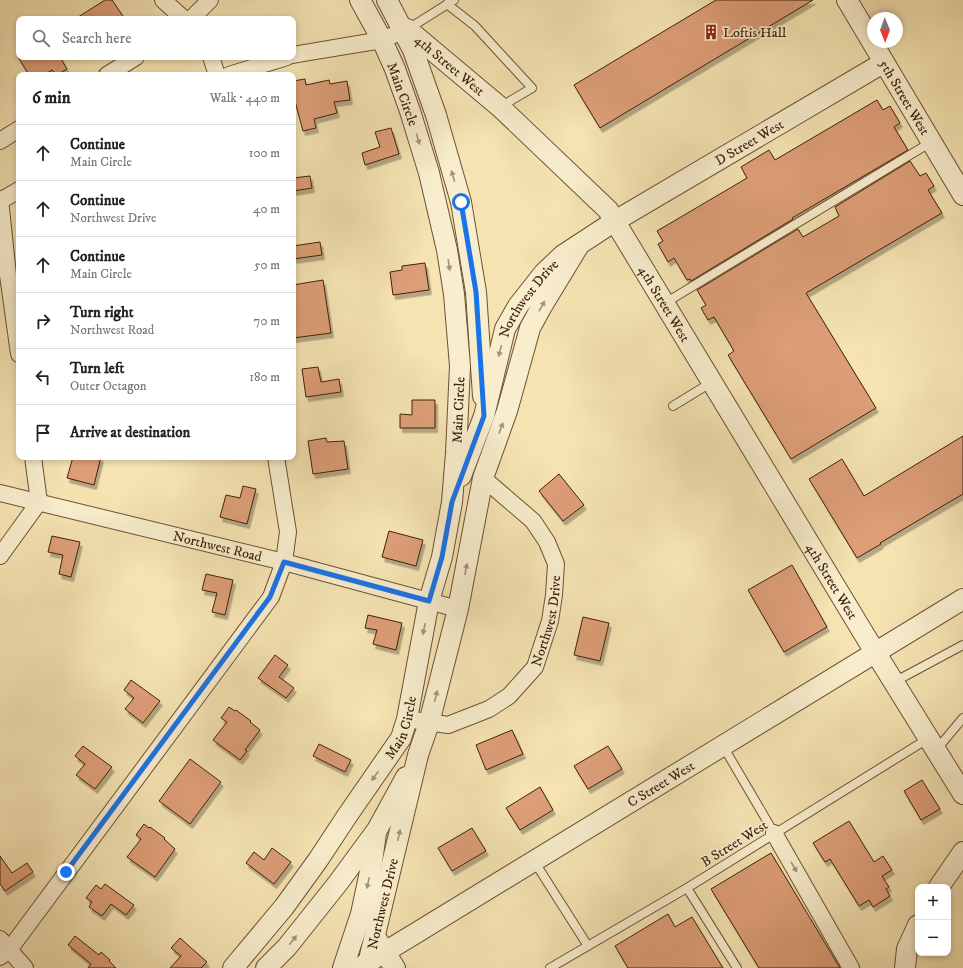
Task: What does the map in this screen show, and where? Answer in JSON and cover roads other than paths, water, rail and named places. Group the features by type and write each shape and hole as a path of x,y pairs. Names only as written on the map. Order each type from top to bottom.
{"street":[{"path":"164,0 181,16"},
{"path":"194,16 210,0"},
{"name":"Main Circle","path":"233,968 284,907 318,860 401,738 407,719 429,601 442,557 452,502 460,366 454,294 447,250 429,173 410,111 395,69 382,40 360,0"},
{"name":"Main Circle","path":"387,0 405,30 413,50 436,115 461,202 476,292 485,428 483,478"},
{"name":"5th Street West","path":"847,0 883,63 963,195"},
{"name":"4th Street West","path":"296,54 382,40 405,30 500,107 608,210 875,652 933,744"},
{"path":"112,72 131,60"},
{"path":"212,60 216,72"},
{"path":"239,72 277,60"},
{"name":"D Street West","path":"615,221 883,63"},
{"path":"0,141 16,131"},
{"path":"16,192 0,201 16,332"},
{"name":"Northwest Drive","path":"452,502 484,416 505,329 518,306 544,273 563,255 615,221"},
{"name":"Northwest Drive","path":"375,959 418,755 429,723 458,610 483,478 506,411 530,328 579,245"},
{"path":"0,556 39,502 33,460"},
{"path":"25,968 3,948 270,597 284,562 288,532 276,460"},
{"name":"Northwest Drive","path":"407,719 448,725 489,709 509,696 535,667 550,621 554,595 556,564 547,542 534,521 483,478"},
{"name":"Northwest Road","path":"0,493 284,562 458,610"},
{"name":"C Street West","path":"375,959 875,652 963,600"},
{"name":"Northwest Drive","path":"342,968 361,914 372,862 376,830 401,738"},
{"path":"933,744 962,788"},
{"name":"Main Circle","path":"266,968 287,947 338,883 376,830 418,755"},
{"path":"774,833 851,968"},
{"path":"941,884 963,852"},
{"path":"905,968 907,949 915,932"}],"lane":[{"path":"405,30 451,2 532,88 500,107"},
{"path":"665,303 923,147"},
{"path":"673,406 712,382"},
{"path":"894,682 963,645"},
{"name":"B Street West","path":"550,968 687,888 774,833 933,744 963,718"},
{"path":"722,746 774,833"},
{"path":"534,861 588,946"},
{"path":"687,888 737,968"}],"place":[{"name":"Loftis Hall","path":"711,32"}]}
